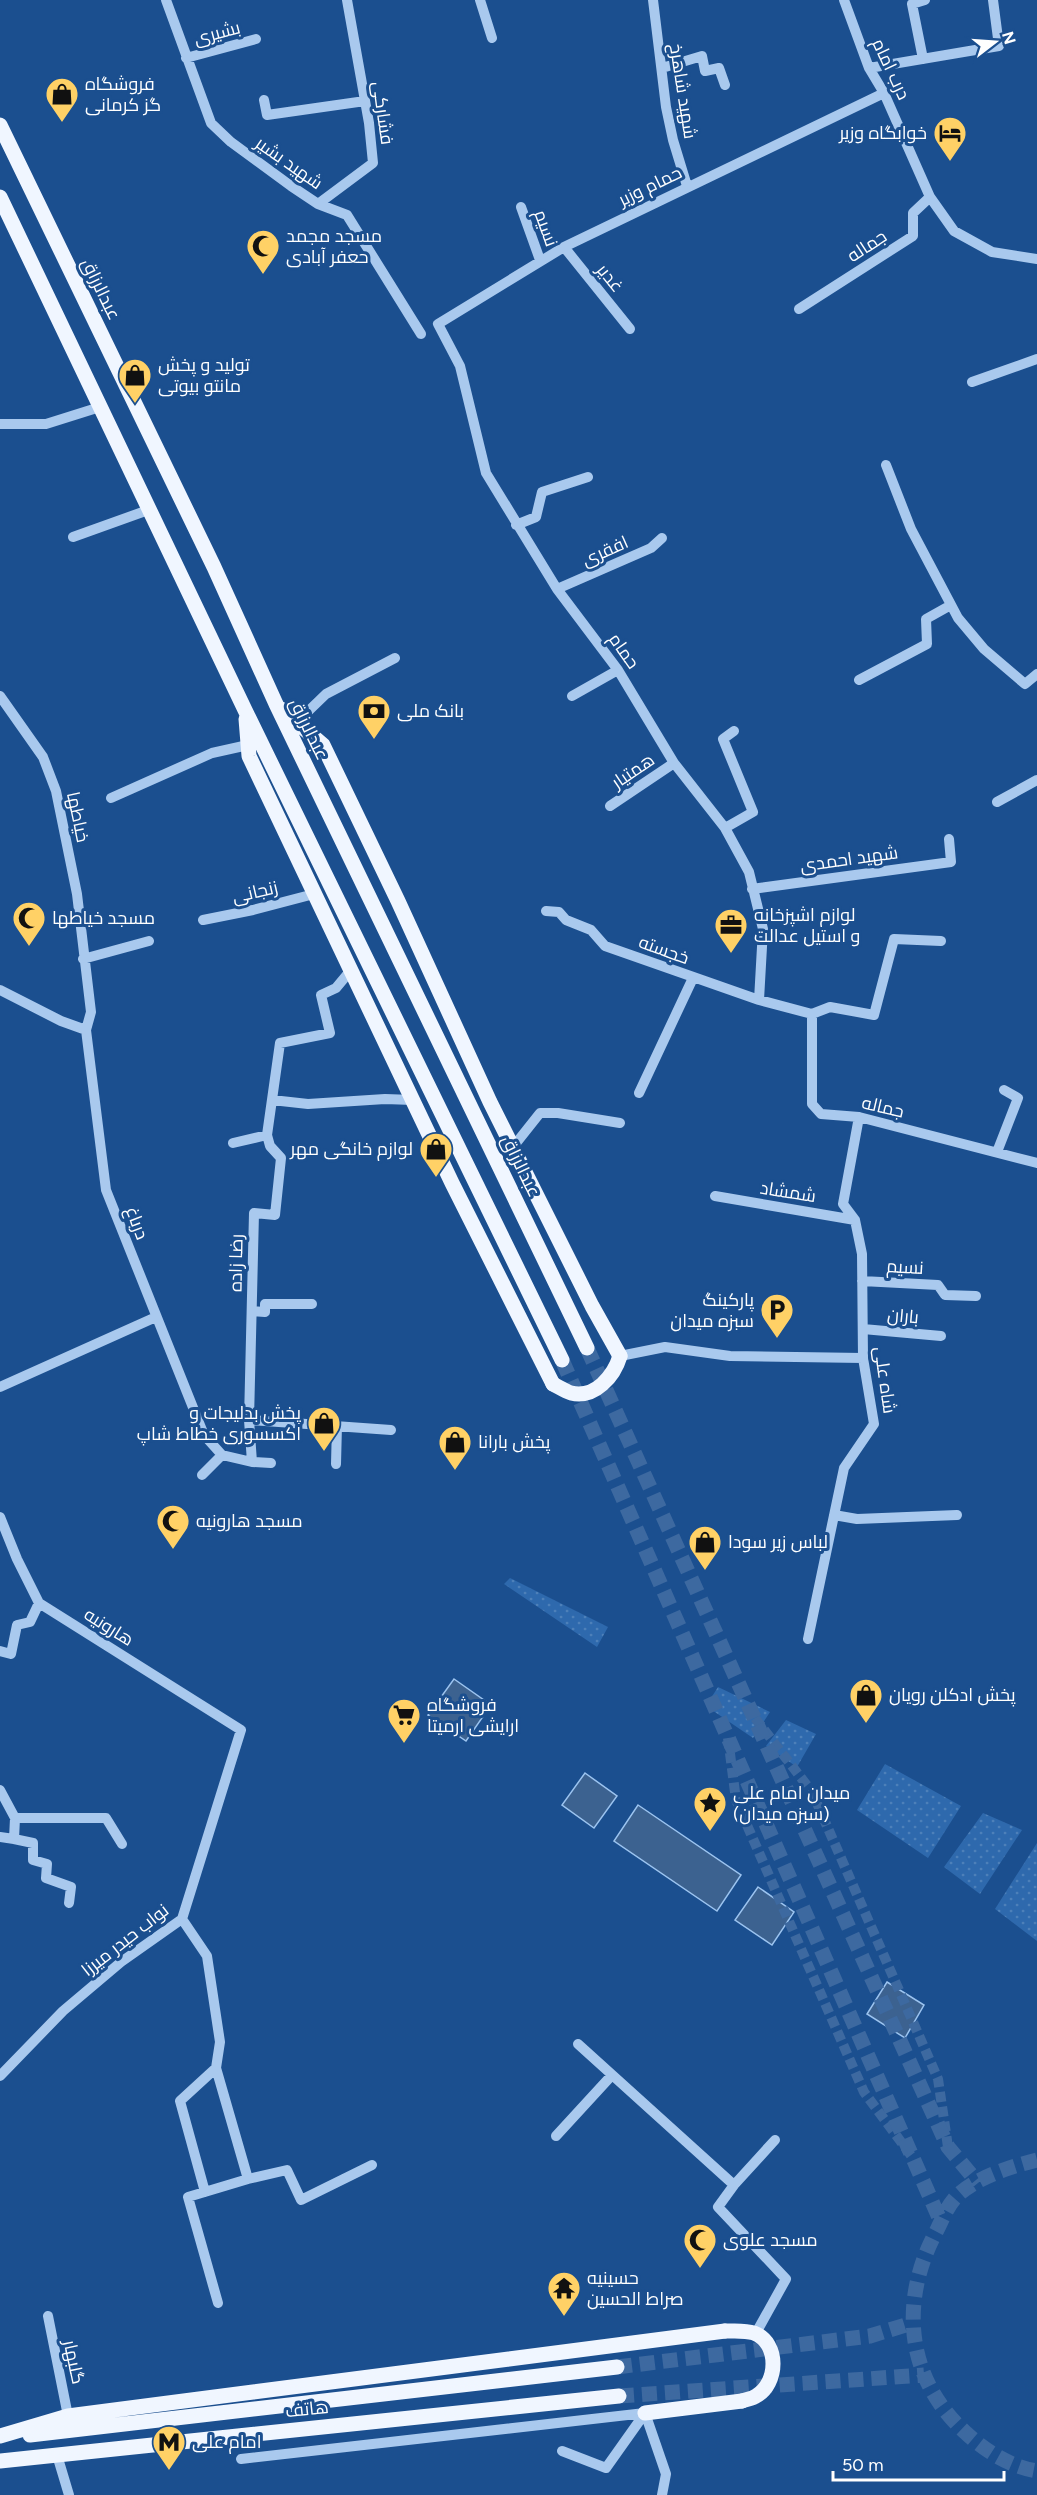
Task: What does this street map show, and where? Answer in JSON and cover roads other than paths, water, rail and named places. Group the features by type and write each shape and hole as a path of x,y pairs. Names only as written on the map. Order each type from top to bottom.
{"main road":[{"name":"عبدالرزاق","path":"0,125 214,567 276,704 587,1347"},
{"path":"0,197 562,1360"},
{"path":"246,710 249,756 413,1100 553,1384 572,1393 590,1391 608,1381 620,1356 592,1306 513,1148 323,745 276,704"},
{"path":"0,2437 68,2415 725,2331 756,2333 765,2341 771,2352 773,2364 771,2377 765,2388 756,2396 742,2401 645,2413"},
{"name":"هاتف","path":"0,2437 617,2367"},
{"name":"هاتف","path":"0,2461 619,2396"}],"street":[{"name":"شهید بشیر","path":"166,0 211,123 231,142 318,204 347,215 421,334"},
{"name":"فشارکی","path":"318,204 372,163 365,100 347,0"},
{"path":"480,0 492,38"},
{"name":"شهید شاهرخ","path":"653,0 666,107 687,186"},
{"name":"درب امام","path":"844,0 870,68 884,93 930,196 954,231 992,252 1037,259"},
{"path":"923,59 912,4 925,0"},
{"path":"870,68 999,46 993,0"},
{"name":"بشیری","path":"186,58 256,39"},
{"path":"663,68 702,56 705,71 719,68 724,85"},
{"name":"حمام وزیر","path":"438,324 564,247 884,93"},
{"path":"264,100 267,115 365,100"},
{"name":"جماله","path":"799,309 913,236 913,213 930,196"},
{"name":"نسیم","path":"520,207 540,260"},
{"name":"غدیر","path":"564,247 630,329"},
{"name":"حمام","path":"438,324 460,366 486,473 557,589 618,670 674,763 725,828 749,872 763,929 759,1000"},
{"path":"972,382 1037,359"},
{"path":"0,424 46,424 100,407"},
{"path":"886,465 911,529 958,618 984,649 1025,684 1037,674"},
{"path":"516,525 536,518 542,492 588,477"},
{"path":"73,537 151,509"},
{"name":"افقری","path":"557,589 651,548 662,537"},
{"path":"859,680 927,644 926,619 951,605"},
{"path":"297,722 326,694 395,658"},
{"path":"572,696 618,670"},
{"name":"خیاطها","path":"0,696 43,757 56,791 77,894 91,1012 86,1029"},
{"path":"725,828 753,812 723,739 734,730"},
{"name":"خیاطها","path":"111,798 212,753 248,745"},
{"name":"همتیار","path":"610,806 674,763"},
{"path":"998,802 1037,780"},
{"name":"شهید احمدی","path":"752,889 951,862 950,839"},
{"name":"زنجانی","path":"203,920 254,910 314,894"},
{"name":"خجسته","path":"546,912 559,912 566,920 591,930 605,946 693,978 639,1093"},
{"path":"693,978 759,1000 812,1014 830,1007 874,1015 894,939 941,941"},
{"path":"83,959 149,940"},
{"path":"233,1143 267,1135 280,1043 330,1033 321,994 336,988 351,970"},
{"path":"0,990 61,1021 86,1029"},
{"name":"جماله","path":"812,1014 812,1104 821,1114 859,1117 1037,1162"},
{"name":"درباغ","path":"86,1029 106,1190 204,1435 222,1455"},
{"path":"997,1152 1018,1098 1004,1090"},
{"path":"272,1100 308,1104 413,1100"},
{"path":"513,1148 540,1113 558,1113 620,1123"},
{"name":"شاه علی","path":"808,1639 844,1468 874,1424 863,1358 861,1254 855,1220 843,1204 859,1117"},
{"name":"رضا زاده","path":"252,1462 249,1420 254,1213 275,1215 281,1158 270,1146 267,1135"},
{"name":"شمشاد","path":"715,1196 855,1220"},
{"name":"نسیم","path":"862,1281 938,1285 945,1296 976,1296"},
{"path":"252,1311 265,1311 265,1304 312,1304"},
{"path":"0,1387 156,1317"},
{"name":"باران","path":"863,1329 941,1336"},
{"path":"620,1356 665,1347 730,1356 863,1358"},
{"path":"249,1420 391,1430"},
{"path":"336,1464 337,1425"},
{"path":"202,1475 222,1455 252,1462 271,1463"},
{"path":"834,1515 856,1519 957,1515"},
{"path":"0,1517 16,1559 39,1603 30,1622 17,1625 11,1654 0,1651"},
{"name":"هارونیه","path":"39,1603 240,1730"},
{"name":"نواب حیدر میرزا","path":"0,2076 63,2011 121,1962 182,1919 240,1730"},
{"path":"0,1790 15,1818 14,1839"},
{"path":"15,1818 106,1818 123,1844"},
{"path":"0,1837 33,1843 33,1860 47,1864 46,1878 71,1887 69,1903"},
{"path":"182,1919 207,1956 219,2042 216,2068 248,2179"},
{"path":"578,2044 734,2185"},
{"path":"205,2192 180,2101 216,2068"},
{"path":"556,2136 612,2075"},
{"path":"756,2333 786,2279 718,2207 734,2185 775,2140"},
{"path":"218,2303 188,2198 248,2179 287,2170 301,2200 372,2165"},
{"name":"گلبهار","path":"48,2316 68,2415"},
{"path":"562,2451 606,2468 645,2413"},
{"path":"241,2459 645,2413"},
{"path":"645,2413 666,2474 662,2495"},
{"path":"57,2455 69,2495"}],"tunnel":[{"path":"587,1348 948,2147 978,2183"},
{"path":"562,1360 941,2222"},
{"path":"755,1718 812,1792 938,2079 948,2147"},
{"path":"728,1738 736,1800 864,2092 913,2158"},
{"path":"1037,2160 985,2178 954,2199 925,2257 917,2284 913,2310 914,2337 920,2363 930,2388 946,2411 966,2433 990,2452 1008,2462 1037,2471"},
{"path":"617,2367 870,2336 912,2323"},
{"path":"619,2396 924,2375"}],"place":[{"name":"فروشگاه گز کرمانی","path":"62,123"},
{"name":"خوابگاه وزیر","path":"950,162"},
{"name":"مسجد مجمد حعفر آبادی","path":"263,275"},
{"name":"تولید و پخش مانتو بیوتی","path":"135,404"},
{"name":"بانک ملی","path":"374,740"},
{"name":"مسجد خیاطها","path":"29,947"},
{"name":"لوازم اشپزخانه و استیل عدالت","path":"731,954"},
{"name":"لوازم خانگی مهر","path":"436,1178"},
{"name":"پارکینگ سبزه میدان","path":"777,1339"},
{"name":"پخش بدلیجات و اکسسوری خطاط شاپ","path":"324,1452"},
{"name":"پخش بارانا","path":"455,1471"},
{"name":"مسجد هارونیه","path":"173,1550"},
{"name":"لباس زیر سودا","path":"705,1571"},
{"name":"پخش ادکلن رویان","path":"866,1724"},
{"name":"فروشگاه ارایشی ارمیتا","path":"404,1744"},
{"name":"میدان امام علی (سبزه میدان)","path":"710,1832"},
{"name":"مسجد علوی","path":"700,2269"},
{"name":"حسینیه صراط الحسین","path":"564,2317"},
{"name":"امام علی","path":"169,2471"}]}
